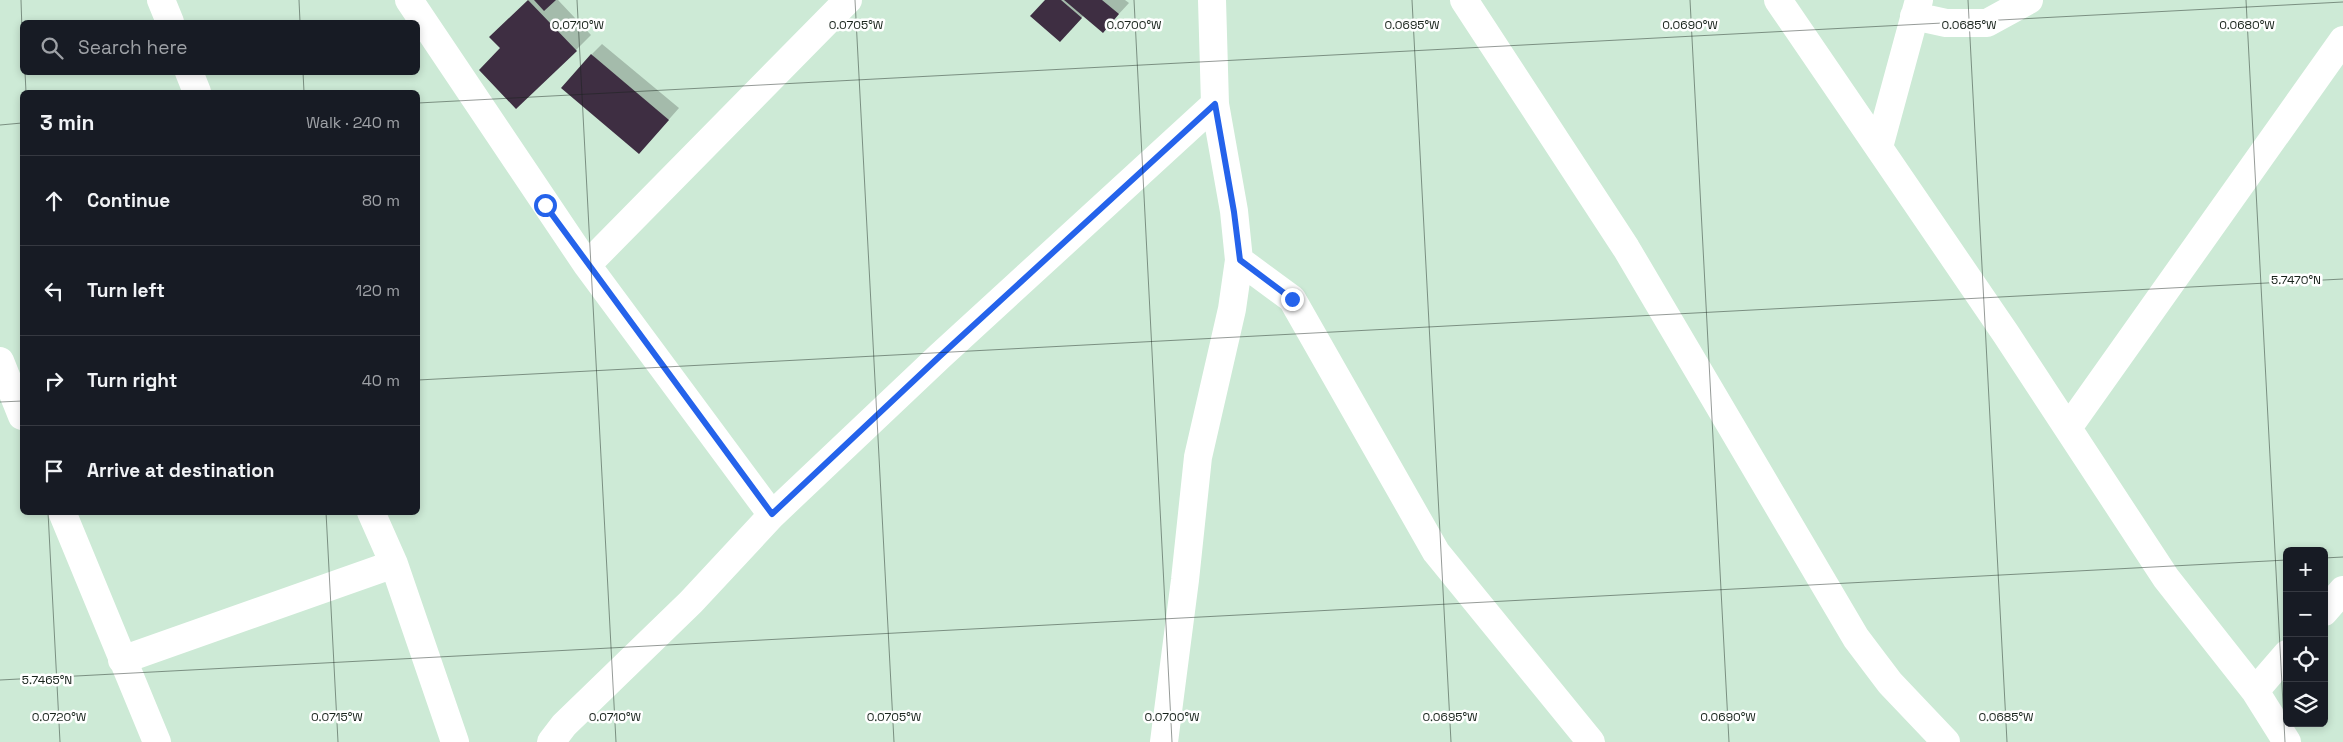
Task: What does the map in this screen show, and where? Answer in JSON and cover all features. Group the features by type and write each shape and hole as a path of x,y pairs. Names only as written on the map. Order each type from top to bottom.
{"street":[{"path":"161,0 169,20"},
{"path":"409,0 587,265 772,514"},
{"path":"587,265 848,0"},
{"path":"1164,742 1185,580 1198,457 1232,309 1240,260 1234,212 1215,104 1212,0"},
{"path":"1464,0 1626,248 1856,638 1890,683 1946,742"},
{"path":"1778,0 2068,428 2166,578 2254,691 2287,742"},
{"path":"1879,147 1916,8 1946,23 1987,23 2029,0"},
{"path":"2068,428 2343,40"},
{"path":"191,75 196,90"},
{"path":"551,742 564,725 690,602 772,514 940,356 1215,104"},
{"path":"1240,260 1292,299 1436,552 1592,742"},
{"path":"0,361 20,411"},
{"path":"63,515 157,742"},
{"path":"372,515 394,564 455,742"},
{"path":"122,660 394,564"},
{"path":"2328,607 2343,590"},
{"path":"2254,691 2283,658"}],"building":[{"path":"528,0 577,51 516,109 479,70 500,48 489,37"},
{"path":"534,0 556,0 544,11"},
{"path":"1045,0 1061,0 1082,18 1060,42 1030,16"},
{"path":"1064,0 1102,0 1119,14 1103,33"},
{"path":"591,54 669,120 639,154 561,88"}],"route":[{"path":"545,205 587,265 772,514 940,356 1215,104 1234,212 1240,260 1292,299"}]}
